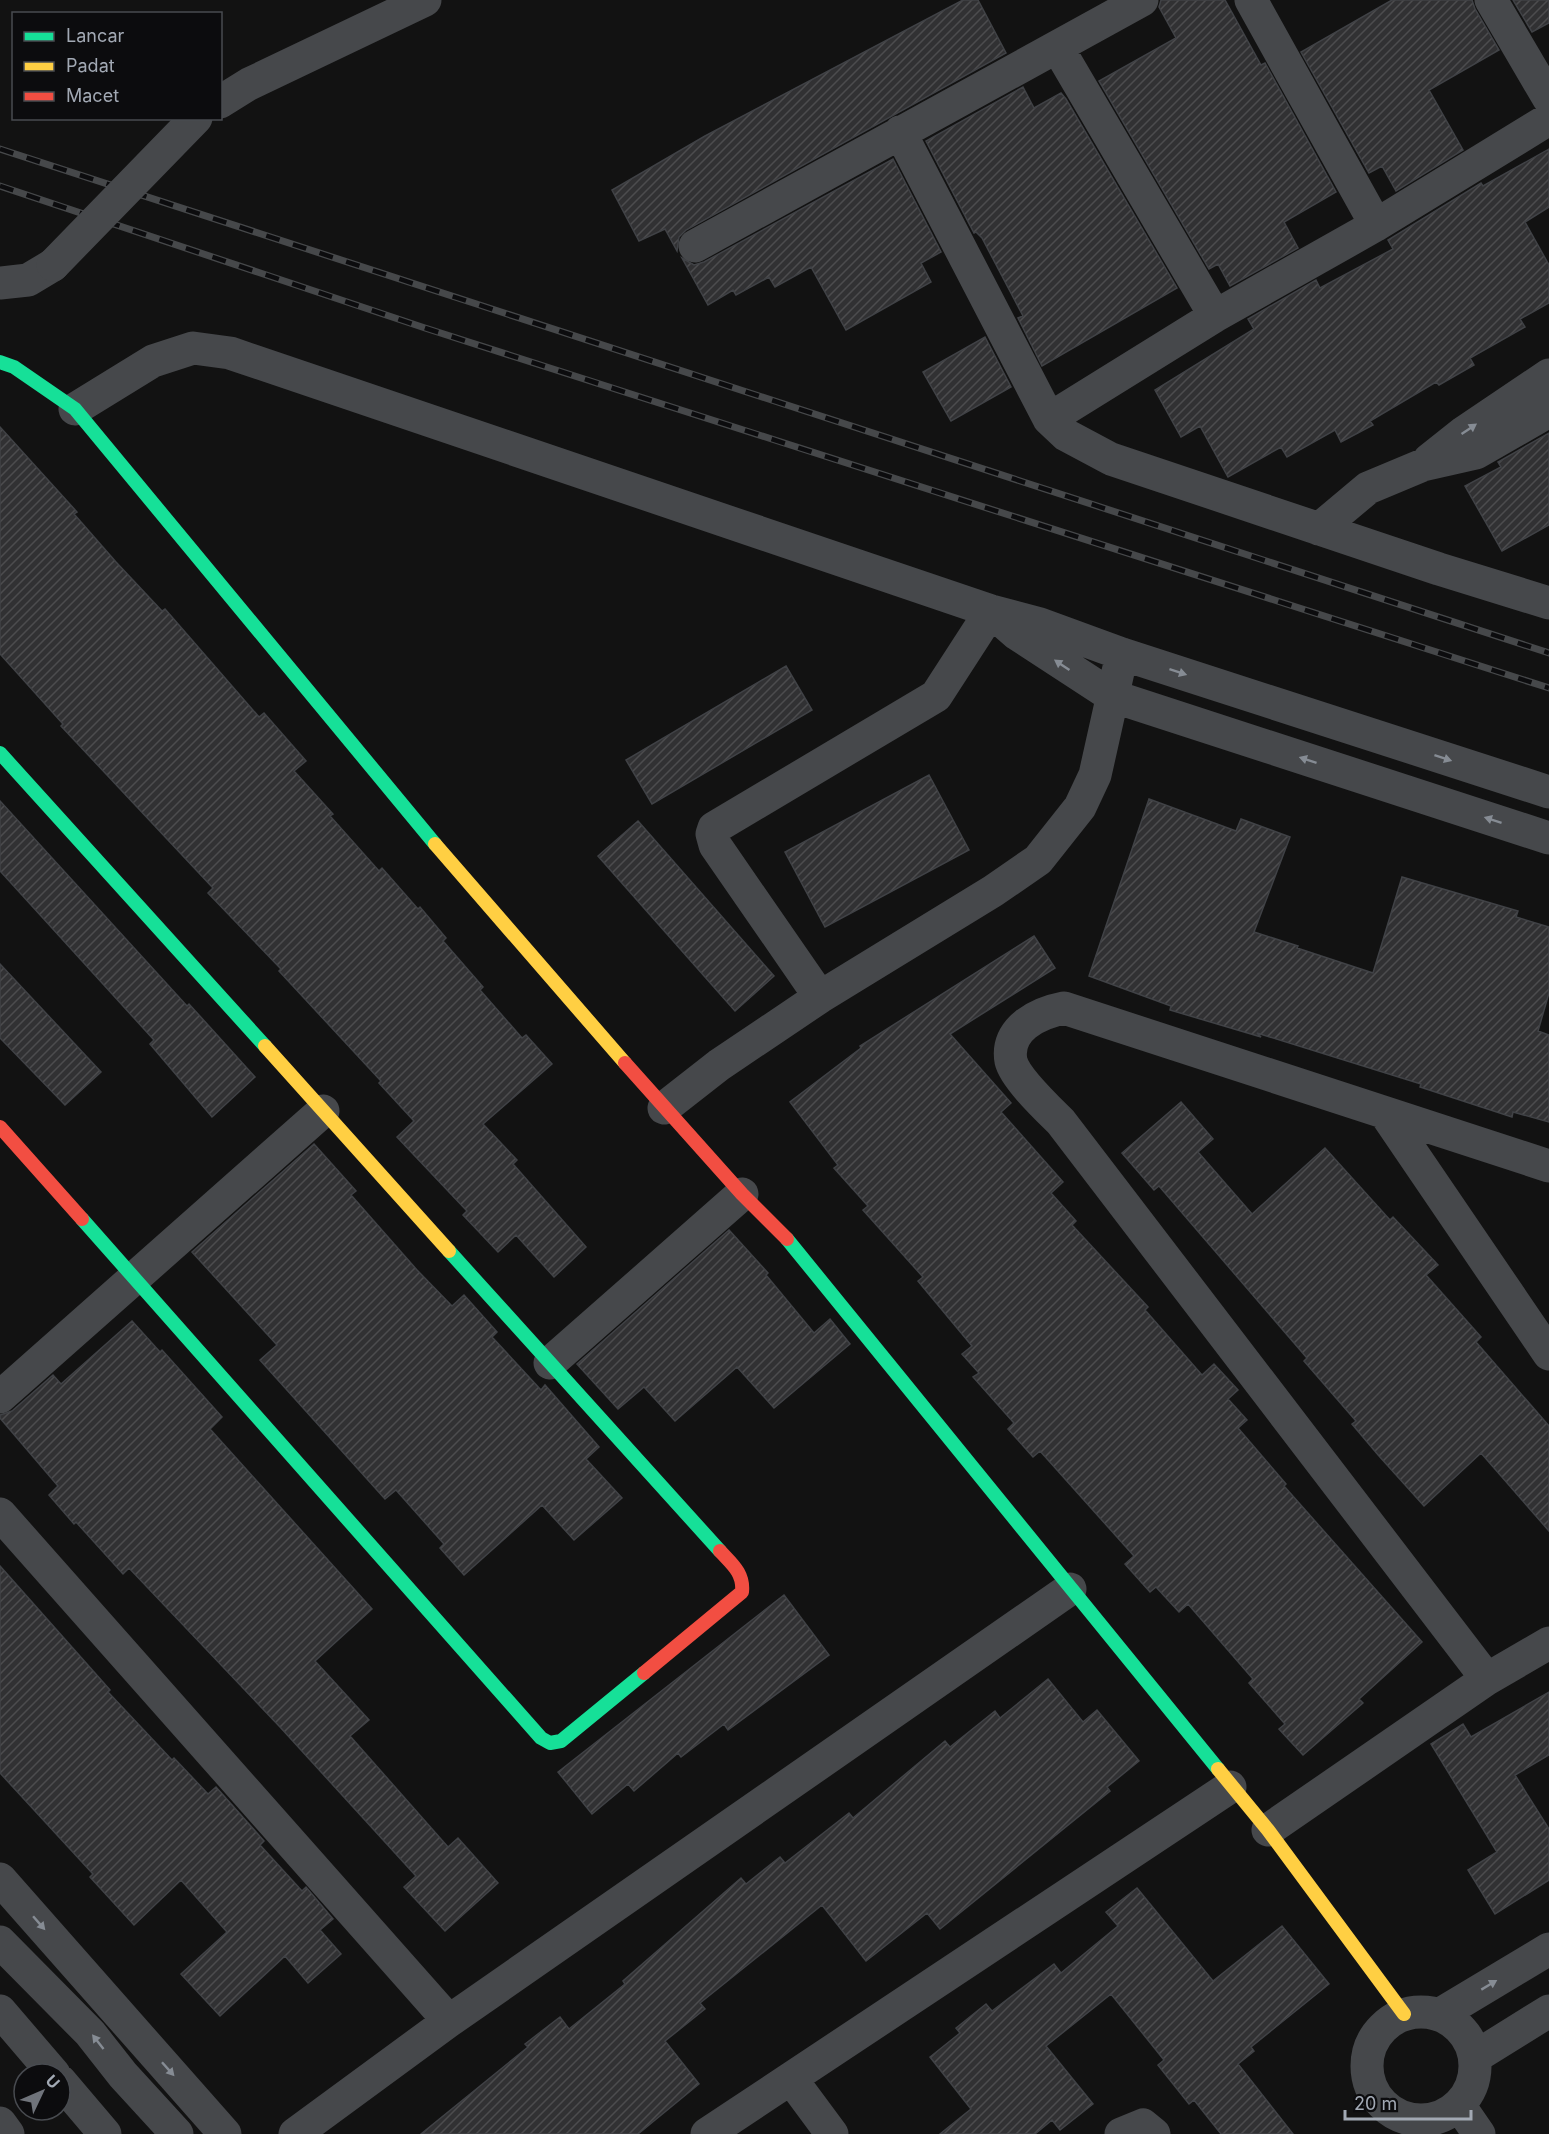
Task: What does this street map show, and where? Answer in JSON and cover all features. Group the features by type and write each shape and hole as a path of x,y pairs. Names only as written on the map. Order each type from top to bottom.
{"street":[{"path":"222,101 249,84 425,0"},
{"path":"695,246 1142,0"},
{"path":"1251,0 1376,225"},
{"path":"1491,0 1549,99"},
{"path":"1058,48 1215,316"},
{"path":"1049,419 1215,316 1376,225 1549,119"},
{"path":"0,283 28,280 53,265 194,120"},
{"path":"900,132 1049,419 1066,435 1111,459 1549,603"},
{"path":"75,409 153,361 193,348 230,353 991,611 1054,628 1122,654 1549,792"},
{"path":"0,362 14,367 75,409 394,796 664,1108 742,1194 801,1253 1230,1787 1268,1830 1404,2014"},
{"path":"1423,465 1463,433 1549,375"},
{"path":"1319,529 1368,488 1423,465 1476,453 1549,411"},
{"path":"991,611 1017,634 1112,696 1549,838"},
{"path":"820,997 715,845 712,834 714,828 936,696 991,611"},
{"path":"664,1108 719,1065 820,997 993,891 1038,860 1080,807 1095,775 1122,654"},
{"path":"1385,786 1406,746"},
{"path":"0,753 740,1573 743,1581 742,1592 561,1741 550,1743 541,1738 0,1127"},
{"path":"1487,1679 1061,1122 1018,1075 1011,1061 1016,1035 1025,1024 1042,1012 1064,1008 1549,1166"},
{"path":"0,1397 323,1111"},
{"path":"1385,1113 1548,1350"},
{"path":"550,1363 742,1194"},
{"path":"0,1514 449,2021"},
{"path":"296,2134 449,2021 1070,1589"},
{"path":"1268,1830 1487,1679 1549,1643"},
{"path":"707,2134 792,2080 1230,1787"},
{"path":"0,1880 225,2134"},
{"path":"0,1942 90,2033 123,2075 177,2134"},
{"path":"1439,2015 1549,1949"},
{"path":"0,2011 44,2062"},
{"path":"1475,2056 1549,2011"},
{"path":"1422,2012 1439,2015 1456,2024 1468,2039 1475,2056 1473,2083 1459,2105 1436,2117 1410,2118 1393,2112 1380,2100 1371,2086 1367,2068 1373,2043 1388,2023 1404,2014 1422,2012"},
{"path":"792,2080 832,2134"},
{"path":"72,2095 105,2134"},
{"path":"1459,2105 1479,2134"},
{"path":"0,2124 8,2134"},
{"path":"1121,2134 1143,2125 1154,2134"}],"building":[{"path":"963,0 978,0 1006,53 686,230 679,237 677,251 665,229 639,241 612,190 705,136"},
{"path":"1161,0 1225,0 1261,65 1265,63 1336,192 1284,222 1298,248 1230,286 1218,264 1209,269 1099,81 1176,38 1159,7"},
{"path":"1392,0 1472,0 1499,50 1429,90 1463,150 1396,191 1382,166 1369,173 1301,52"},
{"path":"1513,0 1549,0 1549,23 1532,32"},
{"path":"1023,87 1034,108 1061,93 1066,99 1177,288 1042,366 1018,318 1023,316 982,238 976,232 974,233 926,141"},
{"path":"1549,149 1549,207 1525,222 1549,265 1549,303 1520,319 1525,327 1470,358 1474,365 1439,385 1436,382 1370,421 1373,425 1341,442 1335,430 1287,457 1281,447 1228,477 1200,426 1181,437 1155,390 1254,329 1248,319 1316,280 1320,288 1393,249 1388,240 1481,183 1483,186"},
{"path":"893,159 941,252 921,263 931,282 846,330 811,267 775,287 769,277 736,295 733,290 708,305 682,258 694,265 704,262"},
{"path":"985,337 1011,387 951,421 923,372"},
{"path":"0,427 77,512 74,514 116,562 162,611 165,609 259,717 264,713 306,761 294,771 333,814 330,816 379,871 382,868 418,909 420,907 446,938 443,941 483,987 480,990 522,1038 526,1035 552,1064 483,1124 517,1160 513,1164 586,1247 554,1277 516,1235 498,1252 463,1215 467,1211 397,1137 414,1121 379,1083 381,1081 279,971 281,969 208,893 213,888 61,726 63,724 0,654"},
{"path":"1549,433 1549,525 1502,551 1465,486 1501,467 1498,462"},
{"path":"786,666 812,710 652,804 626,760"},
{"path":"929,775 969,850 825,927 785,852"},
{"path":"1149,799 1236,831 1241,819 1290,837 1254,932 1373,973 1402,877 1518,911 1516,917 1549,927 1549,993 1538,1031 1549,1035 1549,1122 1513,1112 1512,1117 1420,1087 1421,1084 1257,1033 1261,1037 1170,1010 1171,1006 1089,976"},
{"path":"0,801 255,1077 212,1117 150,1044 154,1040 0,871"},
{"path":"638,821 774,976 735,1011 598,856"},
{"path":"1034,936 1055,968 950,1034 1011,1103 1001,1112 1063,1182 1051,1193 1076,1221 1072,1225 1148,1307 1145,1310 1202,1375 1214,1364 1238,1390 1228,1399 1247,1420 1238,1428 1286,1484 1284,1486 1422,1642 1359,1699 1363,1703 1303,1755 1279,1729 1285,1724 1249,1683 1253,1679 1188,1604 1179,1612 1156,1587 1150,1592 1125,1564 1134,1556 1040,1451 1033,1457 1008,1429 1014,1423 973,1377 979,1373 962,1354 972,1346 918,1281 923,1277 863,1210 868,1206 834,1168 838,1165 790,1102 861,1048 860,1046"},
{"path":"0,964 101,1072 65,1105 0,1038"},
{"path":"1181,1102 1213,1139 1198,1152 1252,1214 1325,1148 1390,1220 1393,1217 1438,1265 1426,1275 1481,1337 1476,1342 1549,1426 1549,1531 1481,1453 1424,1506 1379,1456 1352,1424 1356,1421 1304,1361 1307,1358 1159,1186 1154,1190 1122,1153"},
{"path":"314,1144 356,1191 351,1195 417,1270 452,1306 464,1295 497,1332 492,1337 541,1390 545,1385 599,1447 586,1459 622,1498 574,1540 542,1505 464,1575 440,1548 444,1544 396,1490 385,1499 260,1360 277,1345 192,1252"},
{"path":"729,1230 768,1273 766,1275 814,1333 830,1319 850,1344 774,1408 737,1367 675,1421 644,1387 618,1409 577,1364"},
{"path":"132,1321 160,1352 162,1350 222,1417 210,1429 372,1609 315,1661 369,1720 350,1736 448,1847 458,1838 498,1883 445,1931 404,1887 416,1876 280,1727 129,1568 123,1574 76,1522 74,1524 49,1495 58,1486 0,1418 0,1415 12,1411 53,1375 61,1384"},
{"path":"0,1566 110,1690 108,1692 172,1760 174,1758 208,1794 216,1787 264,1841 260,1845 302,1891 306,1887 333,1919 320,1930 341,1954 308,1983 285,1956 220,2016 181,1974 227,1932 181,1880 134,1925 90,1877 93,1874 0,1773"},
{"path":"784,1595 829,1655 728,1730 724,1724 681,1757 678,1753 634,1791 628,1784 592,1814 558,1772"},
{"path":"1048,1679 1083,1722 1097,1710 1139,1761 1107,1787 1110,1791 940,1929 927,1913 866,1961 822,1905 700,2003 705,2009 665,2041 699,2084 638,2134 421,2134 528,2047 525,2044 560,2017 569,2029 625,1984 623,1981 741,1878 746,1884 780,1857 785,1863 849,1813 853,1818 945,1741 950,1747 995,1711 1000,1718"},
{"path":"1549,1692 1549,1755 1515,1775 1549,1829 1549,1880 1495,1914 1468,1870 1497,1852 1431,1744 1463,1724 1471,1737"},
{"path":"1137,1888 1213,1981 1282,1926 1329,1984 1251,2047 1254,2051 1238,2064 1293,2134 1221,2134 1194,2100 1189,2104 1158,2065 1164,2060 1111,1994 1046,2046 1093,2104 1060,2130 1052,2120 1035,2134 940,2134 971,2109 930,2057 960,2033 956,2028 986,2004 992,2011 1054,1964 1061,1973 1118,1926 1106,1912"}],"railway":[{"path":"0,149 1549,653"},
{"path":"0,186 425,328 1549,688"}],"traffic: fast":[{"path":"0,362 14,367 75,409 435,844"},
{"path":"0,753 265,1046"},
{"path":"82,1219 541,1738 550,1743 561,1741 644,1673"},
{"path":"787,1239 1218,1769"},
{"path":"449,1251 720,1551"}],"traffic: slow":[{"path":"435,844 625,1063"},
{"path":"265,1046 449,1251"},
{"path":"1218,1769 1268,1830 1404,2014"}],"traffic: jam":[{"path":"625,1063 742,1194 787,1239"},
{"path":"0,1127 82,1219"},
{"path":"644,1673 742,1592 739,1574 720,1551"}]}
